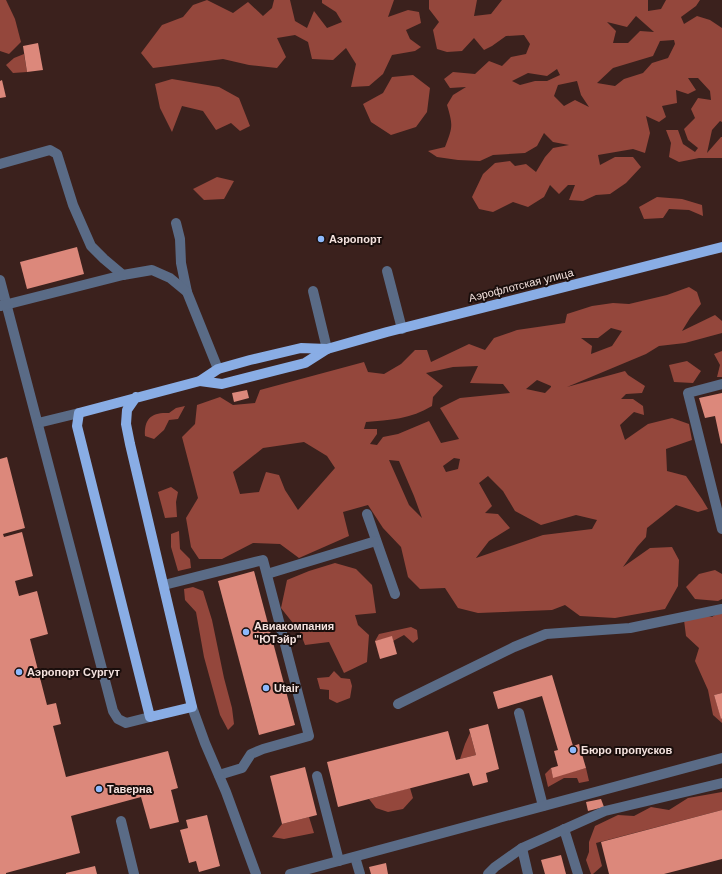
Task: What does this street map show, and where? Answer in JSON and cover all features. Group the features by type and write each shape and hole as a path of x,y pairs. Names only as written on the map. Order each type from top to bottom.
{"main road":[{"name":"Аэрофлотская улица","path":"79,413 200,381 218,369 301,348 327,349 402,328 722,247"},
{"name":"Аэрофлотская улица","path":"200,381 222,384 306,363 327,349"},
{"path":"79,413 77,426 150,717 192,707 126,424 127,410 136,398"}],"street":[{"path":"0,164 50,150 57,154 73,204 91,246 124,275"},
{"path":"176,223 180,239 181,264 187,292 218,369"},
{"path":"3,305 124,275 152,270 170,278 187,292"},
{"path":"387,271 402,328"},
{"path":"0,280 3,305 38,423 113,711 118,719 126,723 150,717"},
{"path":"313,291 327,349"},
{"path":"722,384 688,393 722,529"},
{"path":"38,423 79,413"},
{"path":"367,514 394,594"},
{"path":"267,574 376,542"},
{"path":"164,585 263,560 310,736 263,749 251,754 242,768 219,775"},
{"path":"398,704 514,647 546,634 630,628 722,609"},
{"path":"192,707 256,874"},
{"path":"519,713 543,806"},
{"path":"290,874 722,758"},
{"path":"317,776 339,861"},
{"path":"488,874 495,867 522,848 605,811 722,783"},
{"path":"121,821 134,874"},
{"path":"564,829 578,874"},
{"path":"522,848 528,874"},
{"path":"355,857 360,874"}],"shaded area":[{"path":"0,0 6,0 15,19 21,42 9,54 0,51"},
{"path":"207,0 233,13 248,2 263,16 272,8 274,0 290,0 295,21 307,28 314,11 327,28 342,22 336,12 322,3 322,0 394,0 388,17 408,10 419,12 421,23 406,30 410,39 421,47 415,51 392,55 383,74 369,86 351,87 356,64 346,48 333,60 312,59 308,42 295,35 277,38 286,57 277,68 249,65 223,59 153,68 141,53 162,25 183,17 193,5"},
{"path":"429,0 477,0 474,16 491,14 502,0 648,0 648,11 661,9 666,0 700,0 696,6 681,17 684,24 697,16 710,20 722,28 722,122 720,121 712,130 707,153 722,137 722,158 699,158 679,162 669,157 671,143 666,130 678,130 683,144 695,152 698,148 688,140 684,129 695,118 691,109 698,98 711,100 710,91 698,78 688,78 696,90 688,94 676,90 677,103 662,106 666,117 659,122 646,116 650,133 645,153 633,149 598,155 600,165 615,157 633,157 641,167 626,183 610,194 596,195 583,201 569,200 575,185 568,185 559,194 550,185 544,197 528,207 513,202 493,212 479,209 472,197 483,174 495,163 510,161 515,166 526,164 536,172 545,157 553,148 569,145 553,142 544,133 537,146 525,153 493,155 480,161 437,157 428,151 445,147 450,135 451,126 447,105 453,95 466,87 450,88 444,79 453,72 475,74 489,61 502,66 511,57 526,54 530,44 524,35 506,36 484,50 474,38 462,51 447,52 437,49 433,30 439,22 429,9","holes":["636,16 654,32 640,31 628,43 613,43 616,31 607,22 627,27","674,40 675,44 668,58 652,63 643,73 624,79 615,86 597,83 613,68 653,56 660,41","557,69 560,75 547,81 535,81 520,85 512,81 528,73 547,76","577,81 581,95 589,107 575,100 564,106 554,96 558,85"]},
{"path":"24,54 27,72 13,73 6,65 14,58"},
{"path":"413,75 430,88 427,112 416,127 391,135 371,122 363,104 383,93 392,77"},
{"path":"172,79 219,87 239,98 250,126 240,131 231,123 216,130 203,111 182,106 172,132 160,108 155,84"},
{"path":"217,177 234,181 224,199 204,200 193,189"},
{"path":"657,197 682,199 702,205 703,216 689,210 669,209 663,218 644,219 639,207"},
{"path":"689,287 697,292 701,304 682,331 715,315 722,321 722,333 685,343 659,346 646,354 567,387 625,371 628,375 645,386 642,393 626,394 621,399 633,399 643,406 644,415 634,412 620,425 625,440 648,424 672,418 689,424 692,440 666,449 667,471 686,476 708,509 698,512 676,505 647,528 646,537 623,567 650,548 672,547 679,560 678,586 665,609 615,618 580,616 565,605 552,610 478,613 458,608 445,588 420,589 408,577 401,547 383,528 368,505 343,512 349,536 299,558 280,544 253,543 222,559 199,559 191,547 186,518 198,498 182,437 195,424 197,405 220,397 233,405 255,403 260,390 364,362 368,372 384,374 401,364 415,350 427,350 431,362 469,344 485,350 494,338 517,330 565,323 567,314 592,306 613,303 629,304 667,295","holes":["611,328 622,331 612,346 591,354 592,346 581,338 598,338","478,366 470,383 503,384 510,393 460,398 440,408 459,439 441,443 429,421 398,434 383,437 377,445 370,444 377,434 377,429 364,429 366,422 408,416 416,414 432,406 433,397 443,386 426,373 453,367","537,380 551,386 545,393 526,389","304,442 327,456 335,468 298,510 285,490 279,475 266,472 259,492 240,494 233,472 263,448","454,458 460,459 458,469 446,472 443,466","389,460 399,461 422,518 409,505","488,476 503,491 515,511 541,525 576,515 597,520 592,529 543,535 476,558 489,541 510,528 498,514 485,513 492,506 479,483"]},
{"path":"722,351 722,377 717,377 720,365 714,354"},
{"path":"687,361 701,371 693,383 674,382 669,365"},
{"path":"185,406 178,419 169,420 164,430 154,439 145,436 146,425 150,417 158,414 169,413 176,408"},
{"path":"171,487 178,492 176,502 177,517 165,518 158,492"},
{"path":"179,531 180,549 190,559 191,568 178,571 171,547 171,534"},
{"path":"335,563 356,569 372,585 376,613 355,615 358,625 369,635 367,662 344,673 329,642 305,645 300,632 281,608 287,580"},
{"path":"715,570 722,574 722,599 718,601 695,599 686,587 699,574"},
{"path":"193,587 203,591 212,620 232,708 234,724 228,730 220,715 204,657 196,612 185,600 184,589"},
{"path":"722,610 722,693 714,695 722,718 722,723 713,715 708,690 695,661 699,648 686,636 684,620 697,613 712,617"},
{"path":"411,627 417,630 418,639 413,643 404,635 393,641 392,637 375,641 379,634"},
{"path":"334,671 341,678 350,679 352,686 350,698 337,703 329,699 329,690 320,689 317,678 329,677"},
{"path":"470,733 476,755 460,759 465,744"},
{"path":"551,768 553,777 586,768 589,781 579,783 577,778 564,778 548,787 545,774"},
{"path":"410,788 413,798 403,809 388,812 376,808 369,799"},
{"path":"722,792 722,810 596,843 602,866 591,874 586,860 589,852 589,842 595,826 618,815 634,816 651,807 669,810 688,798"},
{"path":"309,817 314,833 284,839 272,837 282,824"}],"building":[{"path":"38,43 43,70 27,72 23,46"},
{"path":"2,80 6,97 0,98 0,81"},
{"path":"77,247 84,274 27,289 20,262"},
{"path":"247,390 249,398 234,402 232,393"},
{"path":"722,393 721,444 715,416 705,418 699,398"},
{"name":"Аэропорт Сургут","path":"7,457 25,528 3,534 4,537 22,532 33,576 15,581 19,596 37,591 48,634 30,639 47,705 56,703 61,724 53,726 66,777 168,751 178,788 171,790 179,822 150,829 141,797 71,816 80,853 6,874 0,874 0,459"},
{"name":"Utair","path":"254,571 295,725 259,735 218,581"},
{"path":"392,636 397,654 380,659 375,641"},
{"path":"552,675 573,746 579,744 586,768 553,778 551,768 558,766 554,751 558,750 542,696 498,709 493,692"},
{"path":"722,693 722,718 721,719 714,695"},
{"path":"488,724 499,769 486,773 488,782 473,786 469,773 338,807 327,762 448,731 456,760 476,755 469,729"},
{"path":"305,767 317,815 282,824 270,776"},
{"path":"601,799 604,807 588,811 586,802"},
{"path":"722,810 722,859 664,874 609,874 601,842"},
{"path":"207,815 220,866 199,872 196,861 189,863 180,830 188,828 186,820"},
{"path":"561,855 566,874 545,874 541,860"},
{"path":"386,863 388,874 371,874 369,867"},
{"path":"95,866 97,874 66,874 66,873"}],"place":[{"name":"Аэропорт","path":"321,239"},
{"name":"Авиакомпания \"ЮТэйр\"","path":"246,632"},
{"name":"Аэропорт Сургут","path":"19,672"},
{"name":"Utair","path":"266,688"},
{"name":"Бюро пропусков","path":"573,750"},
{"name":"Таверна","path":"99,789"}]}
